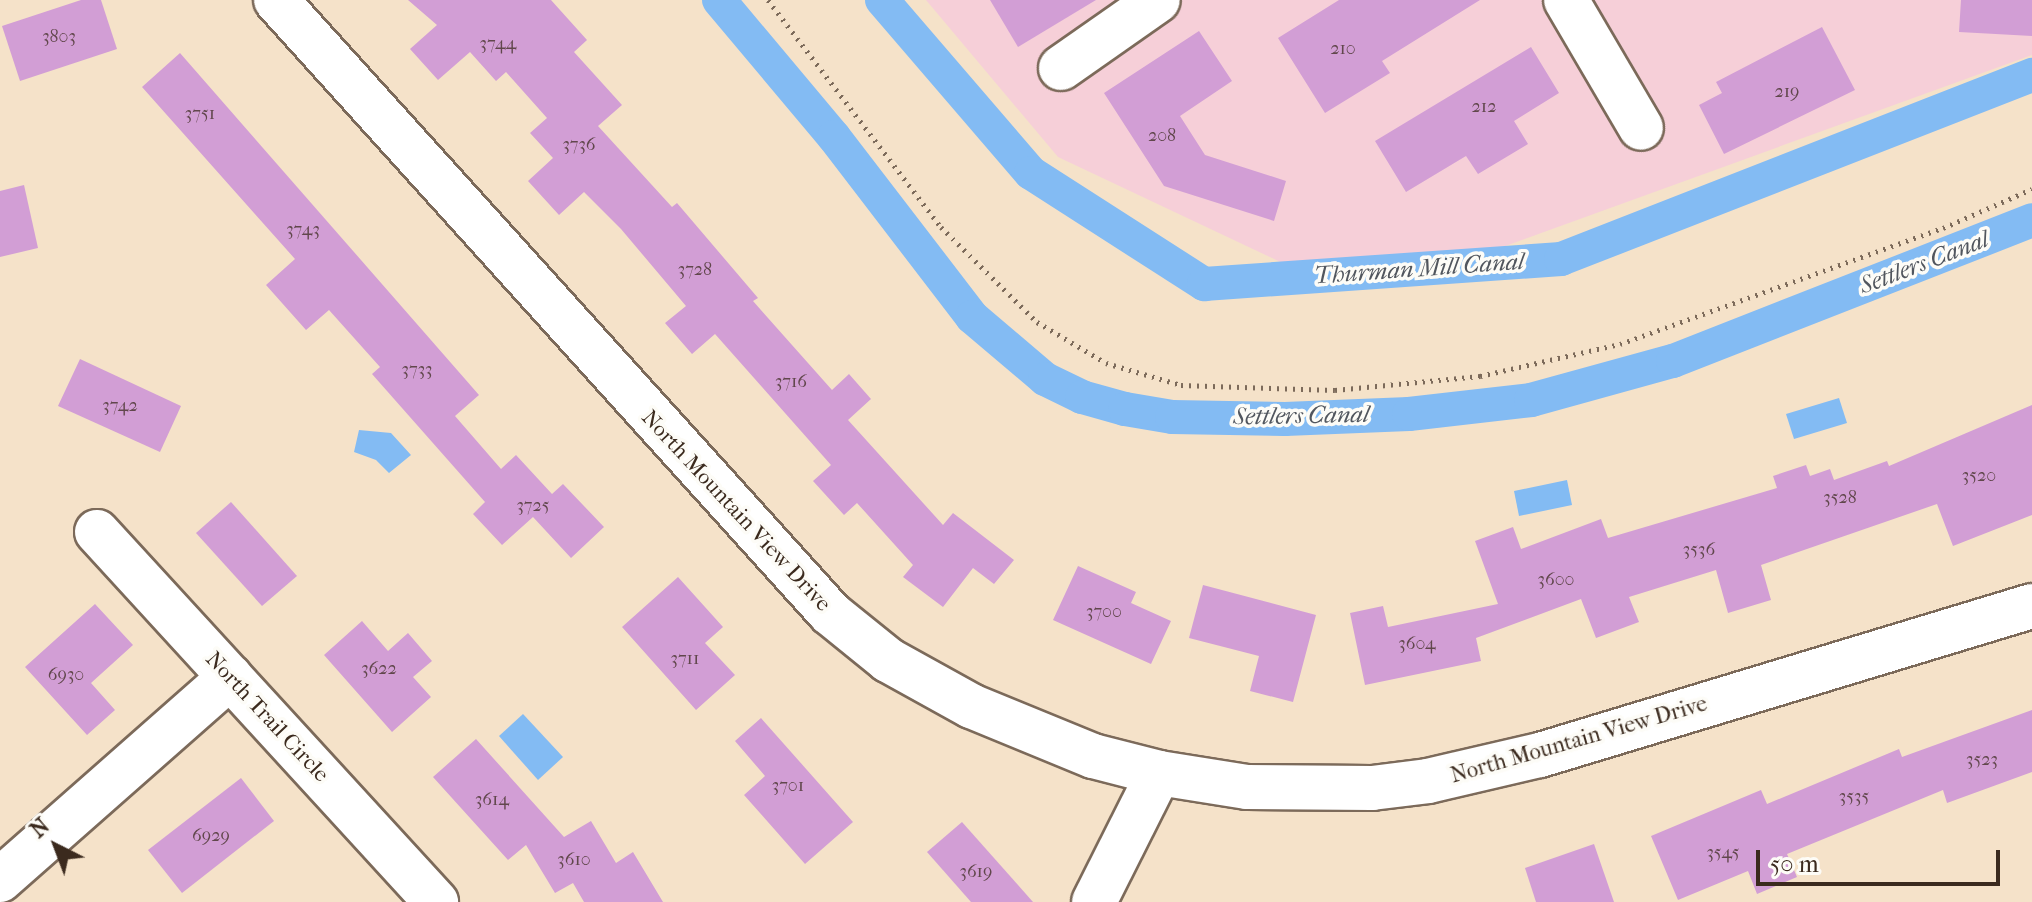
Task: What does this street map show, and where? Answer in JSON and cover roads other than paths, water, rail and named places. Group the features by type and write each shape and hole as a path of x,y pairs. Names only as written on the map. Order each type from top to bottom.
{"street":[{"name":"North Mountain View Drive","path":"276,0 830,613 888,660 971,706 1093,756 1159,773 1302,789 1428,781 1540,755 2032,606"},
{"path":"1061,68 1158,0"},
{"path":"1566,0 1641,128"},
{"name":"North Trail Circle","path":"97,532 436,902"},
{"path":"0,880 230,677"},
{"path":"1094,902 1159,773"}],"water":[{"path":"1839,398 1847,423 1794,439 1786,414"},
{"path":"359,430 391,433 411,455 389,473 376,460 354,452"},
{"path":"1567,480 1572,505 1519,516 1514,491"},
{"path":"523,714 563,757 538,780 499,736"}],"waterway":[{"name":"Settlers Canal","path":"719,0 834,137 972,317 1045,379 1082,397 1172,417 1285,419 1409,414 1531,400 1673,361 2032,220"},
{"name":"Thurman Mill Canal","path":"882,0 1031,173 1204,284 1561,259 2032,75"}]}
